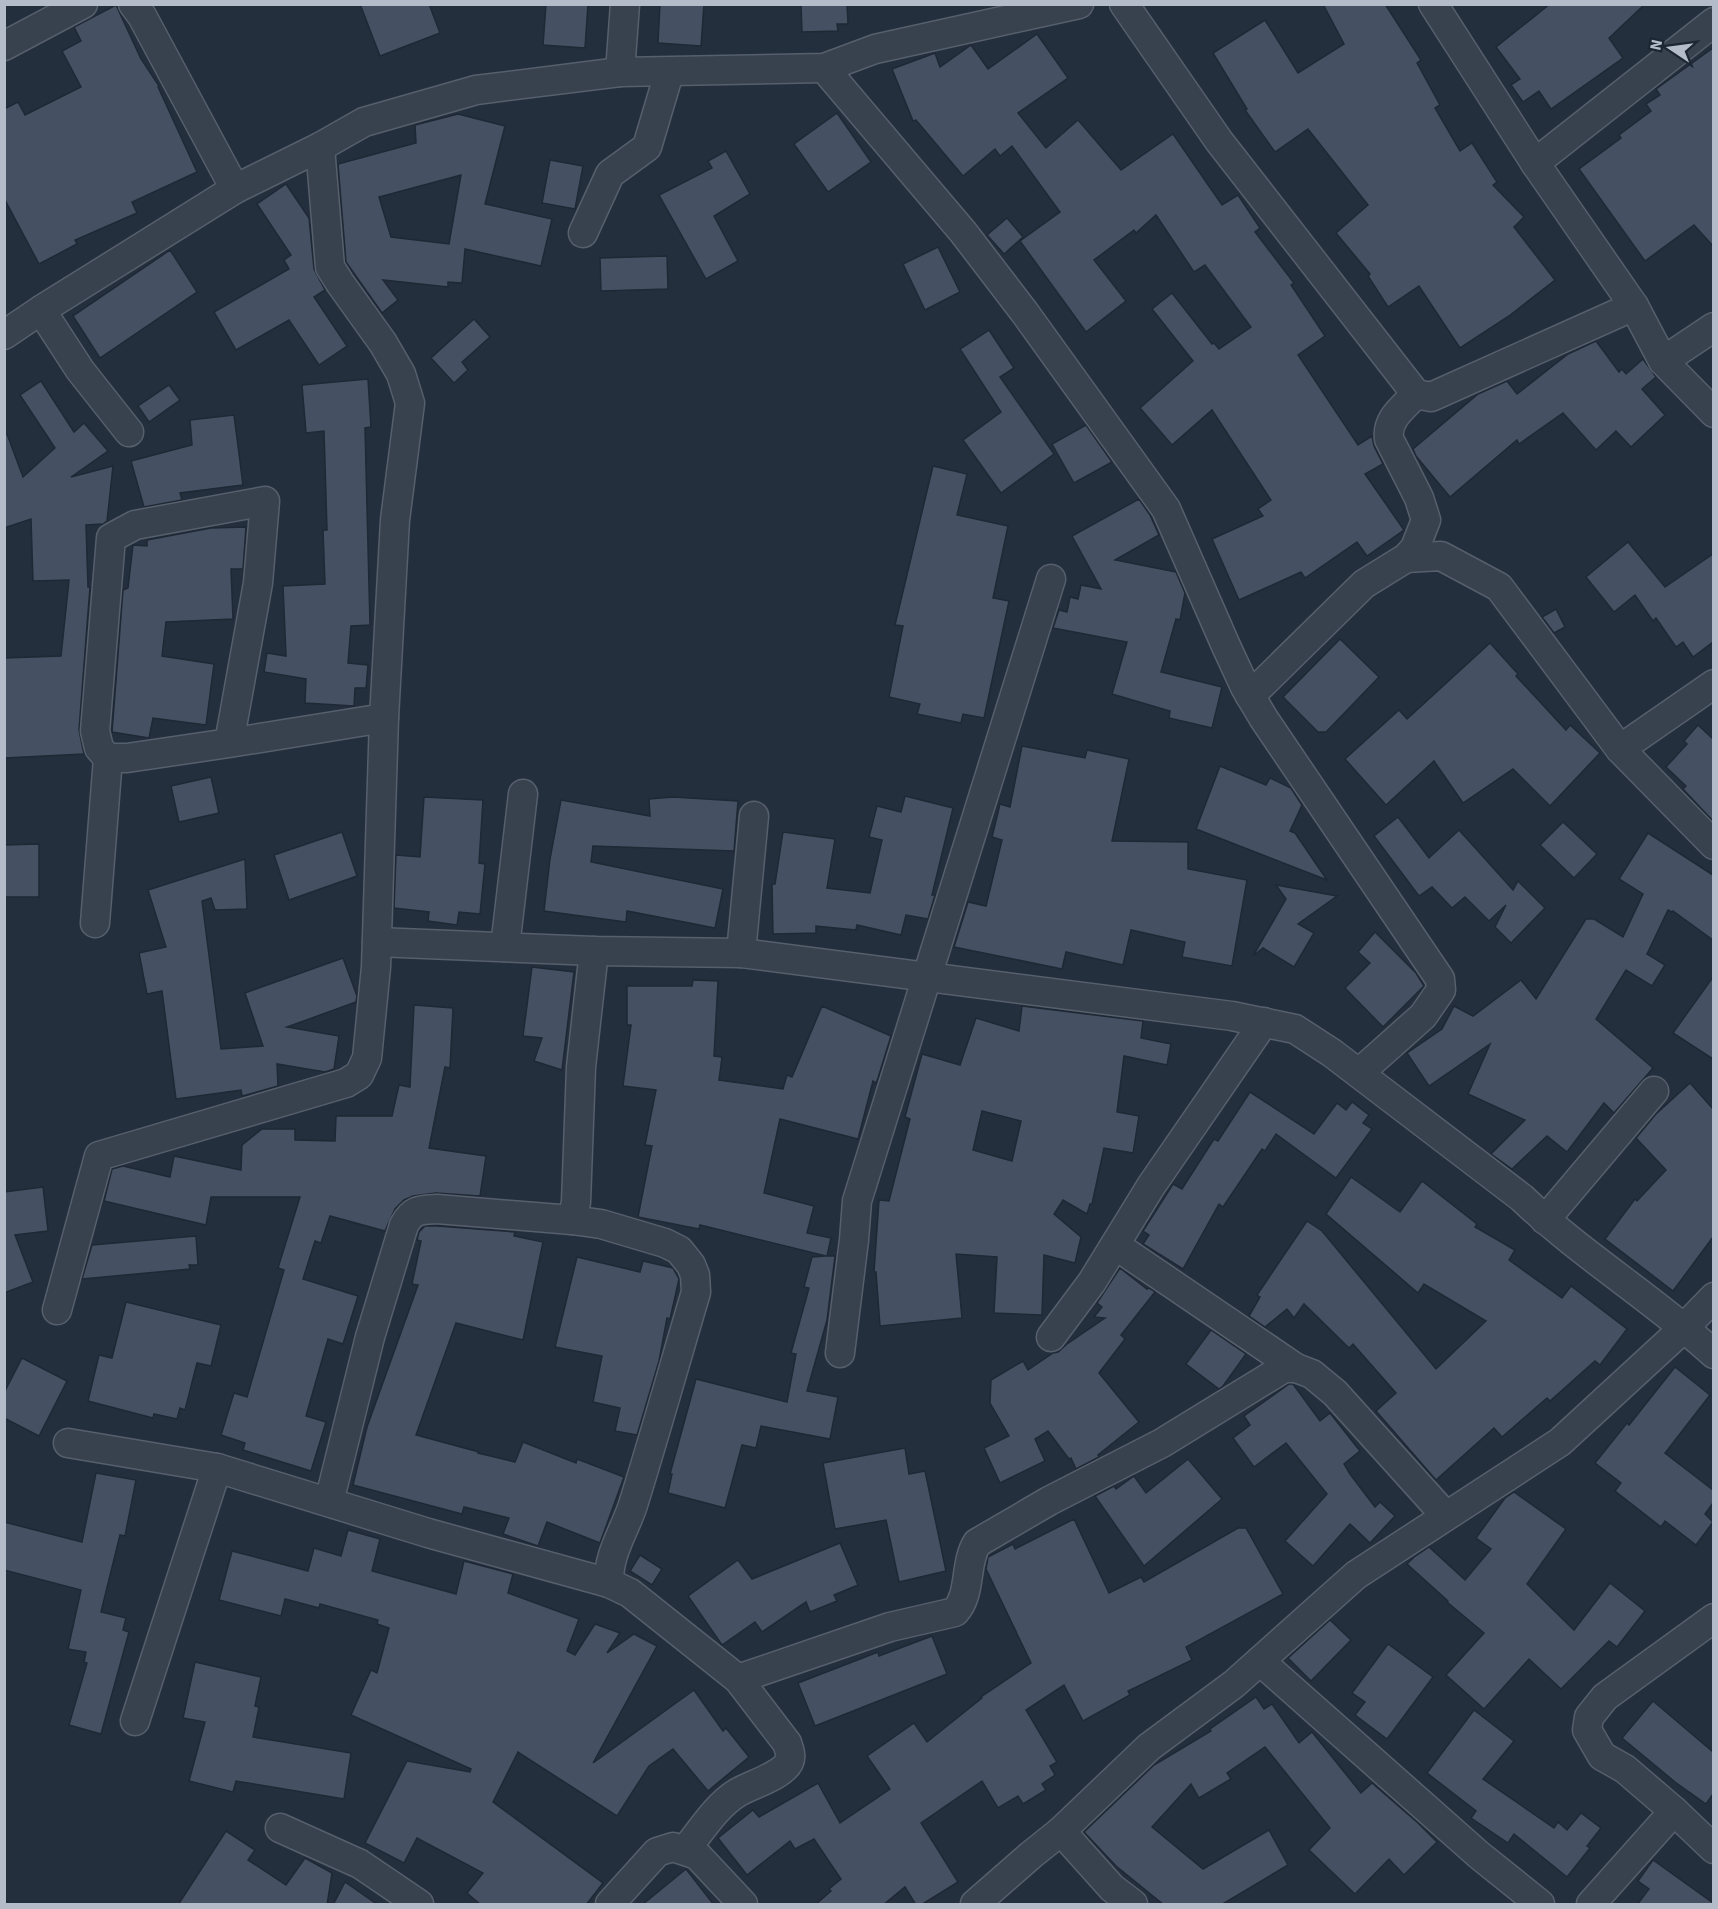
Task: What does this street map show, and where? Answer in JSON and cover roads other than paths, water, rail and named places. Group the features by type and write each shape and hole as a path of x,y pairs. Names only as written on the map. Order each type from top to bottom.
{"street":[{"path":"4,46 83,4"},
{"path":"133,4 142,16 235,189"},
{"path":"620,72 625,4"},
{"path":"4,335 235,189 320,147 364,122 476,90 620,72 669,73 824,68 875,49 1079,4"},
{"path":"1124,4 1219,141 1416,394 1431,397 1634,306"},
{"path":"1432,4 1535,164 1634,306 1663,361 1713,413"},
{"path":"1535,164 1713,22"},
{"path":"824,68 970,241 1025,313 1166,509 1250,696 1440,979 1441,990 1423,1016 1359,1073"},
{"path":"583,233 610,174 647,147 669,73"},
{"path":"57,1310 99,1156 346,1083 359,1075 367,1058 377,942 384,718 394,520 410,403 401,374 383,343 330,267 320,147"},
{"path":"41,310 80,370 129,432"},
{"path":"1663,361 1713,327"},
{"path":"1416,394 1392,418 1387,430 1389,439 1419,498 1441,556"},
{"path":"95,923 108,758 99,748 95,731 111,538 135,525 265,501 258,583 229,743"},
{"path":"1250,696 1364,584 1406,558 1415,548 1426,520"},
{"path":"1406,558 1441,556 1499,587 1620,748 1713,845"},
{"path":"840,1353 857,1201 1051,579"},
{"path":"1620,748 1713,684"},
{"path":"108,758 127,758 384,718"},
{"path":"504,947 524,794"},
{"path":"741,953 754,816"},
{"path":"377,942 594,951 741,953 1232,1016 1295,1029 1359,1073 1522,1198 1545,1220 1685,1327 1713,1354"},
{"path":"572,1220 576,1202 581,1067 594,951"},
{"path":"1051,1336 1092,1282 1151,1185 1264,1022"},
{"path":"1545,1220 1654,1091"},
{"path":"329,1502 370,1337 404,1224 410,1215 419,1210 437,1209 601,1224 665,1243 679,1250 691,1265 695,1275 696,1292 630,1514 612,1554 608,1569 609,1583"},
{"path":"1115,1245 1296,1368 1312,1374 1335,1393 1445,1515"},
{"path":"975,1905 1061,1831 1149,1747 1234,1683 1356,1575 1560,1442 1685,1327 1713,1297"},
{"path":"738,1679 890,1628 955,1612 965,1594 973,1550 977,1543 1049,1501 1162,1443 1284,1368 1296,1368"},
{"path":"68,1443 217,1468 428,1533 609,1583 630,1593 738,1679 787,1743 789,1763 778,1772 735,1794 717,1811 695,1845"},
{"path":"135,1721 217,1468"},
{"path":"1713,1618 1605,1697 1589,1717 1587,1730 1602,1756 1625,1769 1674,1810 1713,1849"},
{"path":"1260,1661 1479,1855 1540,1905"},
{"path":"1591,1905 1674,1810"},
{"path":"280,1828 360,1864 419,1905"},
{"path":"1061,1831 1112,1888 1133,1905"},
{"path":"610,1905 657,1852 673,1846 695,1845"},
{"path":"695,1845 743,1905"}]}
